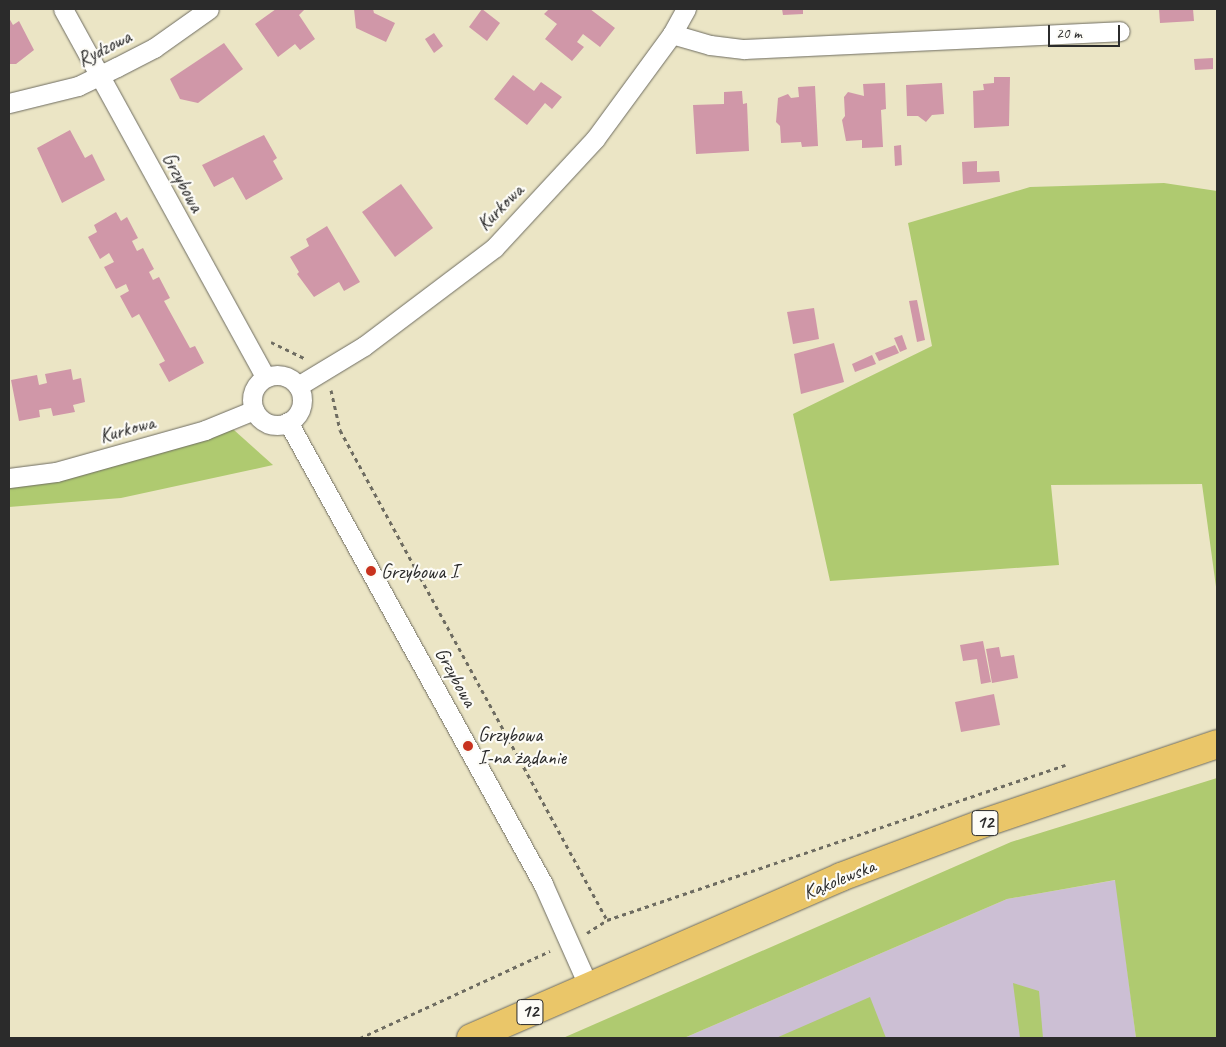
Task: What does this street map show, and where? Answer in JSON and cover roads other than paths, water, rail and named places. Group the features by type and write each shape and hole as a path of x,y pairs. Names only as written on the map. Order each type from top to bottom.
{"main road":[{"name":"Kąkolewska","path":"472,1038 588,985 841,877 981,824 1217,744"}],"street":[{"name":"Grzybowa","path":"63,9 265,377"},
{"name":"Rydzowa","path":"9,103 78,86 154,48 209,9"},
{"name":"Kurkowa","path":"298,386 364,346 494,248 595,139 672,34 686,9"},
{"path":"672,34 710,45 744,49 1120,31"},
{"path":"287,376 298,386 301,407 288,422 272,424 254,410 254,388 265,377 287,376"},
{"name":"Kurkowa","path":"9,478 66,470 205,430 254,410"},
{"name":"Grzybowa","path":"288,422 543,884 588,985"}],"place":[{"name":"Grzybowa I","path":"371,571"},
{"name":"Grzybowa I-na żądanie","path":"468,746"}]}
